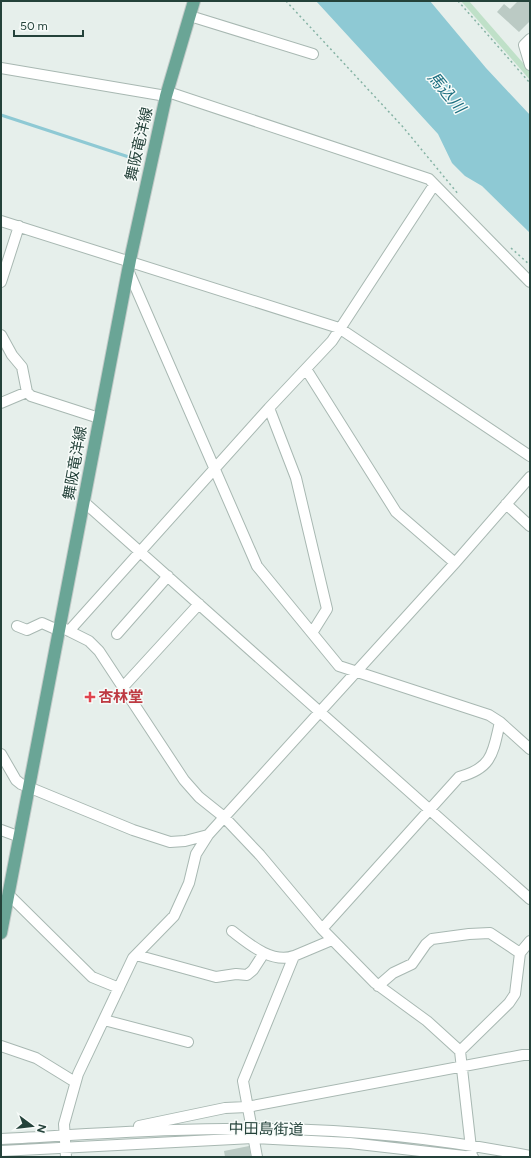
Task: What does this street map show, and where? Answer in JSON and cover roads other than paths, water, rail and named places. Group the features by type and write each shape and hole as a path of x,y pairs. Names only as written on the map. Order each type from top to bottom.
{"main road":[{"name":"舞阪竜洋線","path":"2,926 63,630 99,418 129,265 167,94 194,1"}],"street":[{"path":"190,16 313,54"},
{"path":"530,39 524,45 530,65"},
{"path":"1,68 167,94 429,179 530,282"},
{"path":"63,630 140,552 269,408 332,341 339,328 434,185"},
{"path":"1,221 129,265 339,328 530,456"},
{"path":"1,282 19,226"},
{"path":"129,265 257,566 339,666 356,670 489,714 530,749"},
{"path":"1,335 12,355 22,367 27,392"},
{"path":"306,369 396,512 455,563"},
{"path":"27,392 40,399 99,418"},
{"path":"1,403 27,392"},
{"path":"269,408 296,478 327,609 312,633"},
{"path":"66,1157 64,1147 64,1124 75,1082 136,955 174,916 189,883 196,854 208,835 356,670 455,563 530,477"},
{"path":"84,502 530,899"},
{"path":"506,504 530,526"},
{"path":"117,634 168,576"},
{"path":"123,687 199,604"},
{"path":"17,626 27,630 42,623 90,641 99,651 184,780 199,797 224,817 260,855 322,929 378,986 426,1021 460,1052 472,1157"},
{"path":"322,929 459,777 471,774 480,769 490,760 500,722"},
{"path":"1,754 16,780 133,830 170,842 185,841 208,835"},
{"path":"1,830 20,837"},
{"path":"9,895 92,977 119,988"},
{"path":"232,931 264,953 288,959 332,940"},
{"path":"378,986 393,973 412,964 426,944 432,939 468,934 490,933 520,954"},
{"path":"460,1052 509,1003 515,994 520,954 530,941"},
{"path":"136,955 216,977 236,974 247,975 253,970 264,953"},
{"path":"257,1157 243,1081 294,956"},
{"path":"104,1020 188,1042"},
{"path":"1,1046 36,1058 75,1082"},
{"path":"114,1132 225,1108 247,1107 523,1055 530,1055"},
{"name":"中田島街道","path":"1,1139 114,1132 340,1132 417,1138 530,1156"},
{"name":"中田島街道","path":"1,1151 252,1133 472,1157"}],"water":[{"name":"馬込川","path":"316,1 430,1 486,68 530,115 530,233 482,186 465,176 452,163 438,134"}],"waterway":[{"path":"1,115 141,161"}],"place":[{"name":"杏林堂","path":"90,697"}]}
